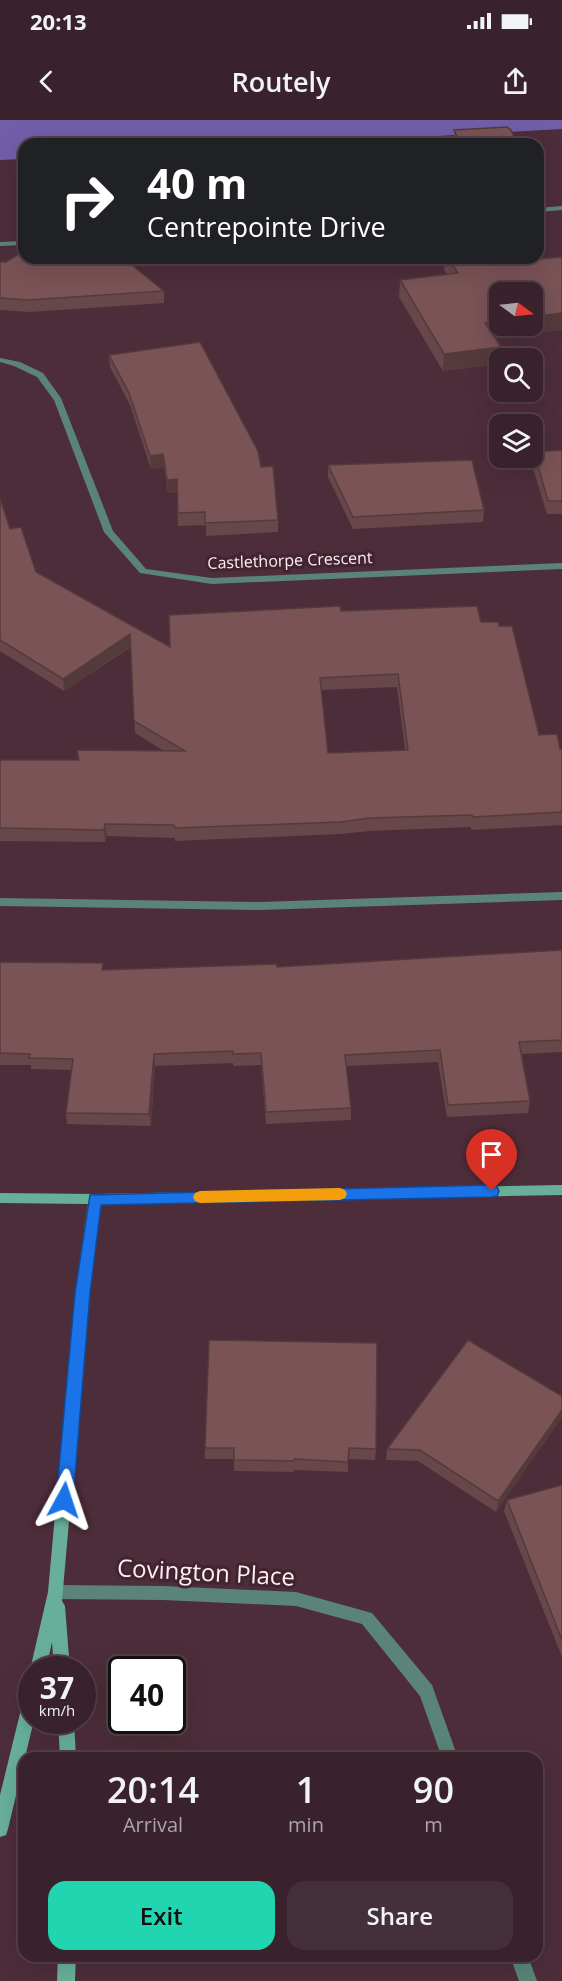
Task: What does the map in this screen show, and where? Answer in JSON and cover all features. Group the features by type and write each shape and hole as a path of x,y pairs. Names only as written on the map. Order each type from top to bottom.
{"street":[{"path":"544,210 562,208"},
{"path":"0,244 18,243"},
{"name":"Castlethorpe Crescent","path":"0,360 17,364 40,375 58,400 109,532 143,571 212,581 562,566"},
{"path":"0,902 259,906 562,896"},
{"path":"0,1198 95,1199 562,1190"},
{"path":"41,1656 56,1592 82,1293 95,1199"},
{"path":"56,1592 61,1656"},
{"name":"Covington Place","path":"56,1592 163,1593 296,1599 367,1618 426,1691 448,1752"},
{"path":"19,1752 23,1734"},
{"path":"67,1734 68,1752"},
{"path":"0,1829 18,1755"},
{"path":"66,1981 67,1962"},
{"path":"521,1962 528,1981"}],"shaded area":[{"path":"0,120 562,120 562,129 400,138 18,138 18,159 0,160"}],"building":[{"path":"507,127 514,138 458,138 454,130"},
{"path":"18,255 18,264 130,264 164,291 28,300 0,298 0,262 6,262"},
{"path":"562,257 562,313 543,316 543,282 489,282 489,322 485,323 489,329 489,336 494,336 501,347 444,354 400,280 458,273 452,264 544,264 544,259"},
{"path":"200,342 258,451 261,467 273,466 278,520 205,523 205,512 178,513 177,479 167,480 163,454 150,456 129,393 109,355"},
{"path":"562,450 562,501 548,501 539,468 543,468 543,451"},
{"path":"472,460 484,510 353,517 328,465"},
{"path":"0,498 10,529 21,527 36,572 170,647 169,615 340,606 341,611 477,606 481,622 498,622 499,626 512,626 539,735 557,734 560,749 562,749 562,812 473,817 472,815 370,818 341,822 175,828 174,825 105,824 104,830 0,828 0,760 79,760 77,750 185,751 134,721 130,634 63,679 0,640","holes":["398,674 408,750 328,753 320,678"]},
{"path":"562,950 562,1040 519,1042 530,1101 448,1105 440,1050 345,1055 351,1108 266,1112 261,1053 233,1054 233,1051 154,1054 149,1114 66,1113 73,1059 29,1058 30,1054 0,1053 0,962 103,963 102,970 277,964 277,967"},
{"path":"209,1340 377,1343 376,1449 349,1448 348,1462 294,1459 294,1461 234,1460 234,1448 205,1448"},
{"path":"468,1340 562,1396 562,1410 498,1501 420,1450 387,1449"},
{"path":"562,1485 562,1640 507,1500"}],"slow traffic":[{"path":"200,1197 340,1194"}],"route":[{"path":"64,1500 82,1293 95,1199 492,1191"}]}
